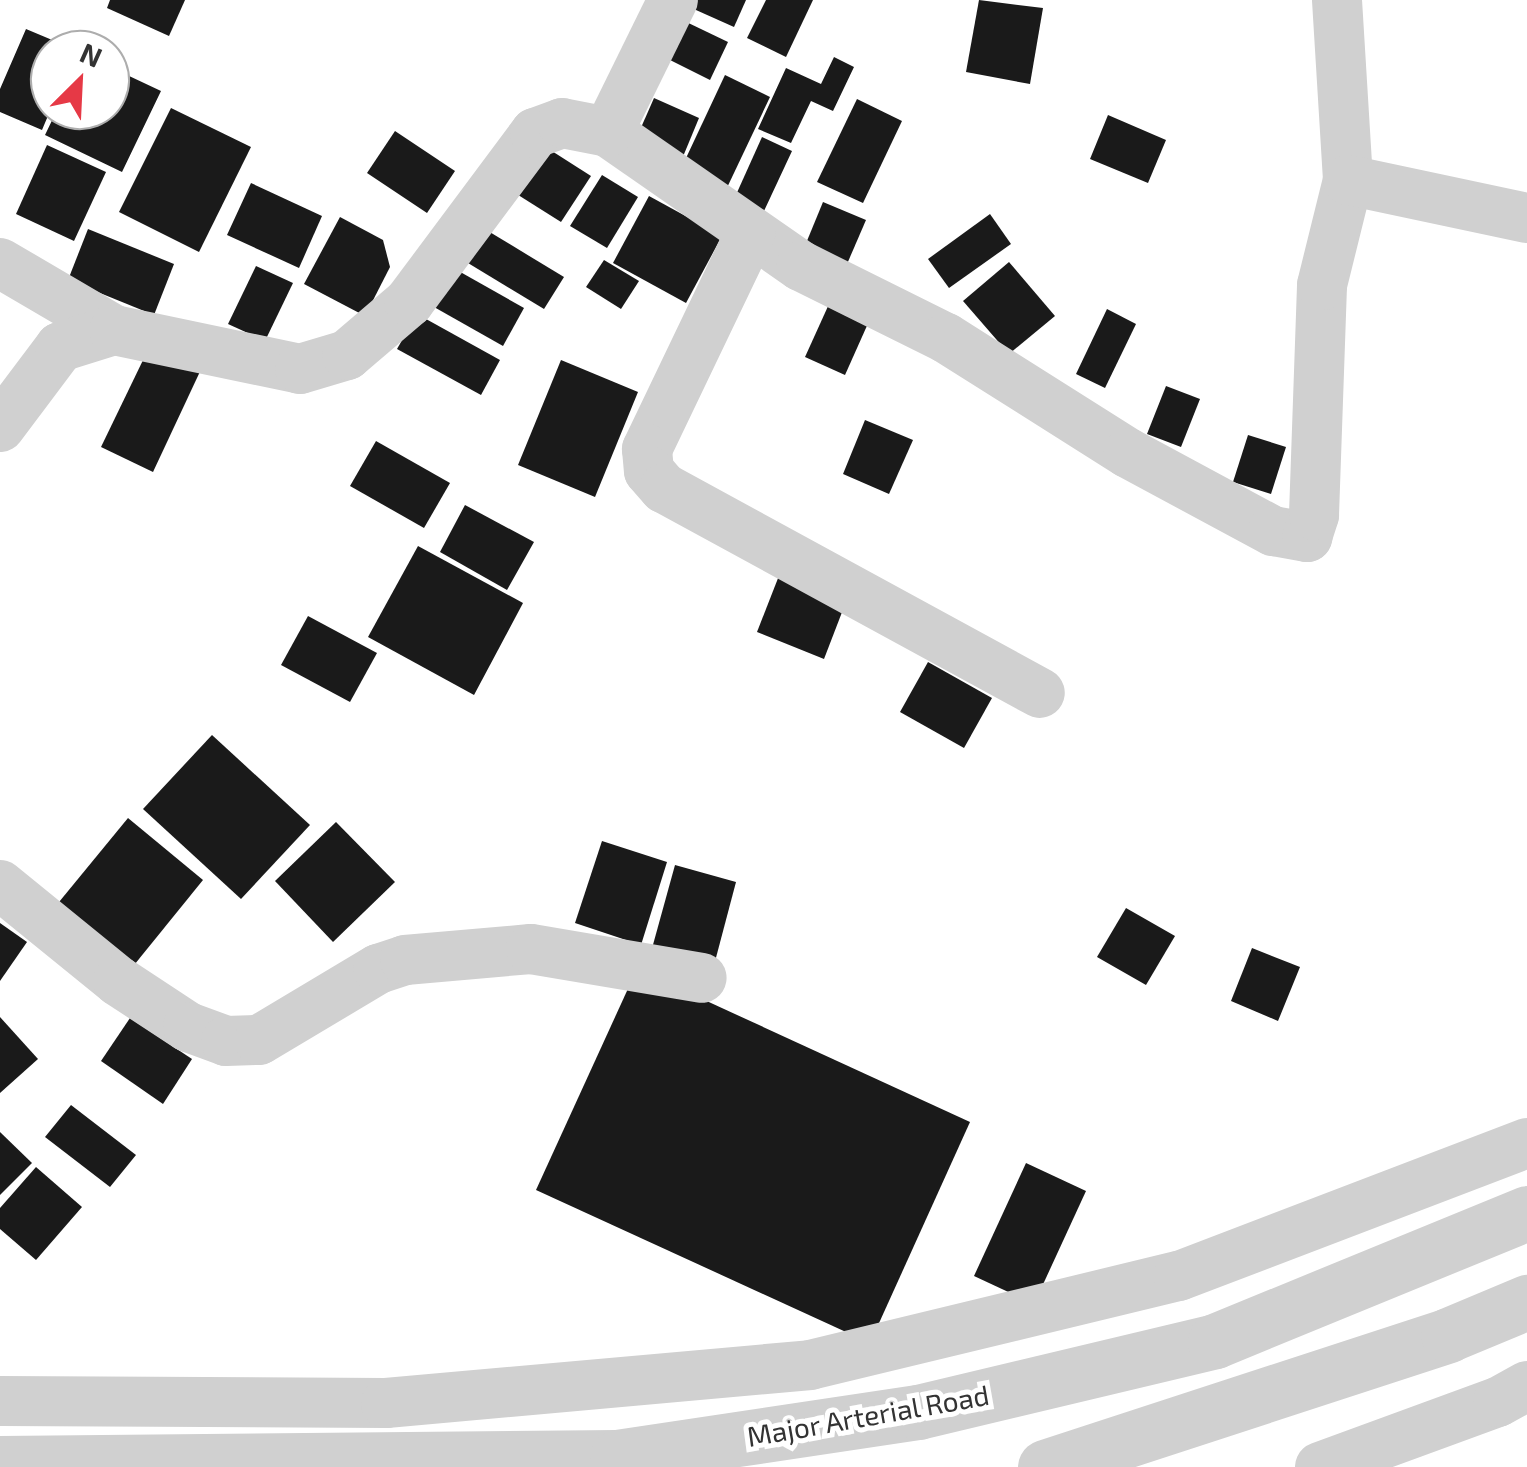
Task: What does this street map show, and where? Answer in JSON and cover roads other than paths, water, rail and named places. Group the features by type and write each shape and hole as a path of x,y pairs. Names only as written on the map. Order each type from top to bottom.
{"street":[{"path":"608,132 674,0"},
{"path":"0,263 114,330 300,370 347,355 409,302 535,133 562,123 608,132 800,266 946,338 1128,453 1273,531 1307,537 1314,515 1322,285 1348,180 1337,0"},
{"path":"1348,180 1527,218"},
{"path":"751,232 647,448 649,471 664,488 1040,692"},
{"path":"0,428 60,347 114,330"},
{"path":"0,886 118,980 188,1027 226,1041 258,1040 378,969 405,960 531,949 702,978"},
{"path":"0,1401 386,1403 810,1365 1180,1276 1527,1143"},
{"name":"Major Arterial Road","path":"0,1463 618,1457 918,1412 1215,1341 1527,1213"},
{"path":"1045,1467 1448,1336 1527,1302"},
{"path":"1325,1466 1498,1402 1527,1386"}]}
